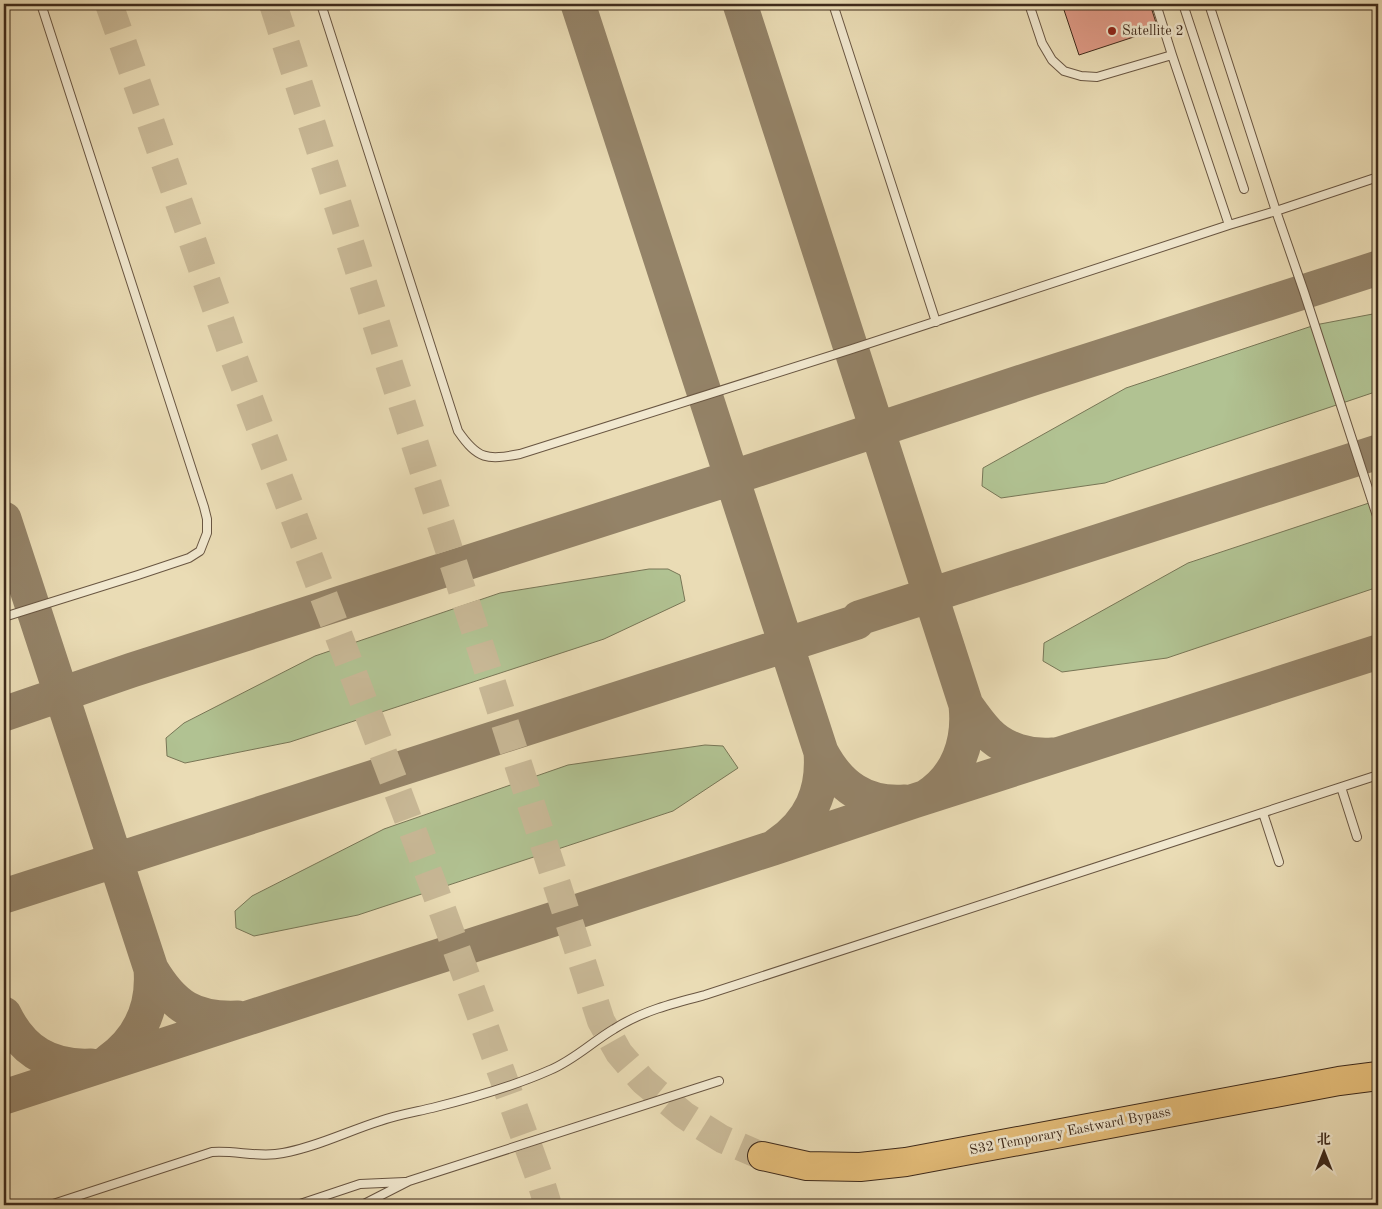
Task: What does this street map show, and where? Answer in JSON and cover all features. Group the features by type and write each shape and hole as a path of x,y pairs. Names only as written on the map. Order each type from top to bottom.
{"highway":[{"name":"S32 Temporary Eastward Bypass","path":"762,1156 807,1166 860,1167 906,1162 1329,1083 1378,1076"}],"lane":[{"path":"4,617 138,576 189,558 200,551 207,533 207,519 204,507 41,4"},
{"path":"320,4 458,431 469,447 483,456 499,458 520,454 936,322 1378,177"},
{"path":"833,4 936,322"},
{"path":"1029,4 1042,43 1052,60 1064,71 1081,76 1097,77 1172,55"},
{"path":"1156,4 1229,225"},
{"path":"1183,4 1244,189"},
{"path":"1209,4 1378,519"},
{"path":"50,1205 212,1152 283,1153 309,1146 382,1120 480,1095 551,1070 632,1018 654,1009 706,995 1378,775"},
{"path":"1341,787 1357,837"},
{"path":"1263,813 1279,862"},
{"path":"362,1205 409,1181 719,1081"},
{"path":"297,1205 360,1184 409,1181"}],"green space":[{"path":"1378,313 1378,391 1105,483 1001,498 982,486 983,468 1126,388 1315,325"},
{"path":"1378,500 1378,587 1167,658 1062,672 1043,661 1044,643 1188,563"},
{"path":"649,569 668,569 680,575 685,601 604,639 290,742 185,763 167,756 166,738 184,723 315,656 500,593"},
{"path":"705,745 723,746 738,768 673,811 358,915 254,936 236,928 235,911 252,896 384,829 568,765"}],"building":[{"name":"Satellite 2","path":"1062,4 1150,4 1158,29 1079,55"}],"taxiway":[{"path":"578,4 821,752 836,775 855,791 878,800 905,802"},
{"path":"740,4 966,705 966,732 960,757 946,779 926,797"},
{"path":"4,714 132,670 1378,268"},
{"path":"4,896 857,622 859,618 1378,452"},
{"path":"4,519 151,969 168,993 186,1008 209,1016 238,1018"},
{"path":"4,1097 1378,652"},
{"path":"966,705 985,730 1002,744 1018,751 1036,755 1053,755"},
{"path":"777,845 799,826 813,804 820,780 821,752"},
{"path":"109,1061 129,1042 143,1021 150,996 151,969"},
{"path":"4,1014 19,1038 39,1055 63,1064 91,1066"}],"tunnel":[{"path":"109,4 230,348 436,893 548,1205"},
{"path":"273,4 601,1021 619,1053 643,1081 684,1115 722,1139 762,1156"}],"place":[{"name":"Satellite 2","path":"1112,31"}]}
